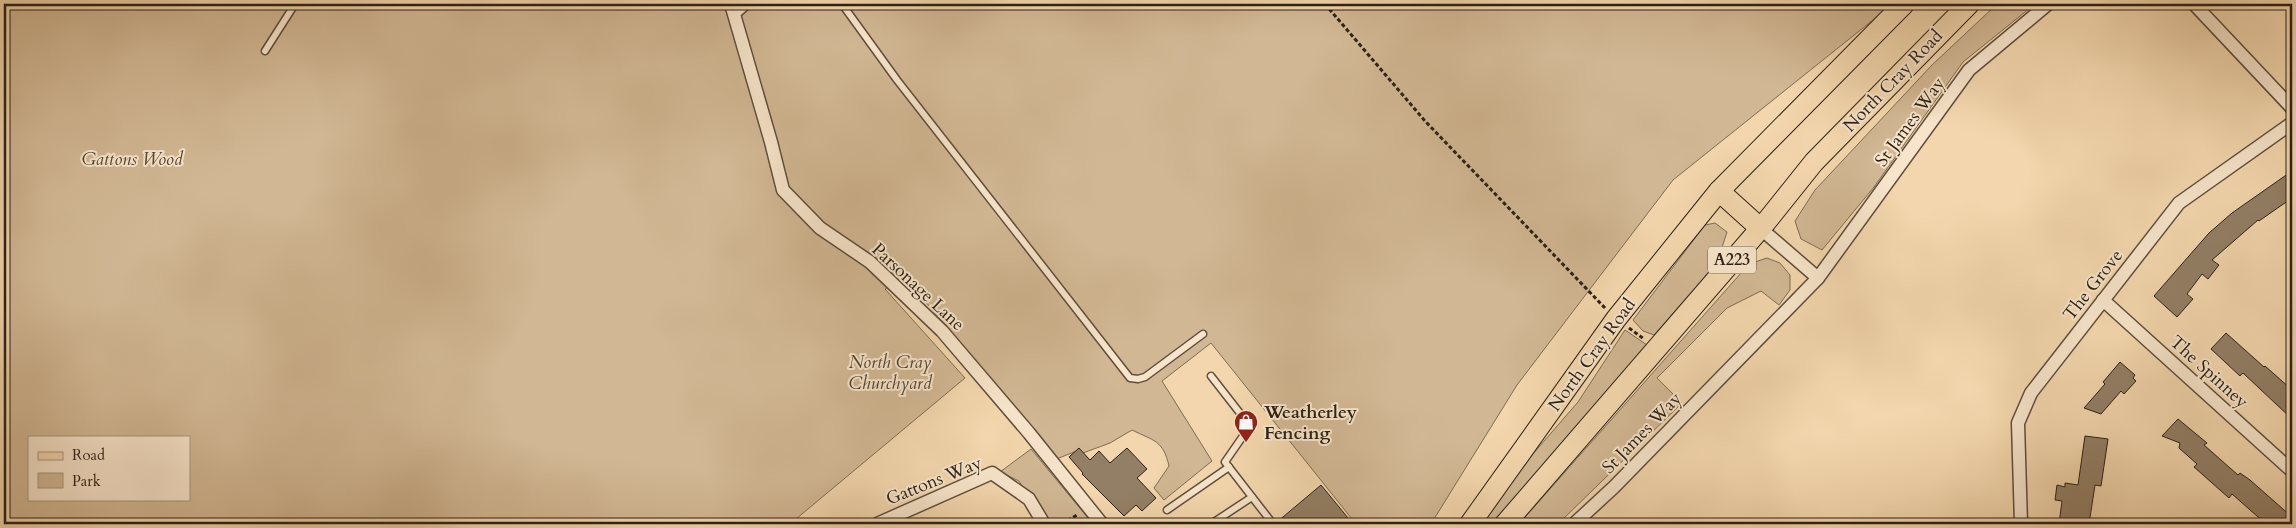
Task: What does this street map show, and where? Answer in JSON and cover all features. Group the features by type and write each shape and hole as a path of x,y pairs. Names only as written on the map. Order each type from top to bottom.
{"main road":[{"name":"North Cray Road","path":"1470,524 1616,319 1720,191 1904,4"},
{"name":"North Cray Road","path":"1505,524 1760,228 1814,162 1969,4"},
{"name":"A223","path":"1720,191 1760,228"}],"street":[{"name":"St James Way","path":"1574,524 1614,487 1818,278 1969,70 2048,4"},
{"path":"2194,4 2292,108"},
{"name":"Parsonage Lane","path":"732,10 771,142 782,190 820,228 870,262 942,331 1030,433 1102,524"},
{"name":"The Grove","path":"2021,524 2018,423 2031,393 2179,203 2292,123"},
{"path":"1760,228 1818,278"},
{"name":"The Spinney","path":"2103,300 2292,471"},
{"name":"Gattons Way","path":"877,524 992,473 1029,499 1044,524"}],"lane":[{"path":"265,51 295,4"},
{"path":"732,10 749,4"},
{"path":"842,4 903,88 1130,378 1138,379 1145,377 1203,334"},
{"path":"1212,376 1250,426 1225,462 1273,524"},
{"path":"1167,510 1229,467"},
{"path":"1211,524 1252,497"}],"path":[{"path":"1325,4 1424,121 1580,284 1616,319 1657,347"},
{"path":"1062,524 1082,512 1087,506"}],"green space":[{"path":"4,4 736,4 741,12 752,4 1893,4 1673,180 1517,385 1431,524 1356,524 1211,343 1162,381 1212,461 1164,500 1154,488 1169,466 1167,457 1156,442 1132,430 1110,443 1083,453 1074,452 1054,460 908,280 885,289 965,378 790,524 4,524"},
{"path":"1997,4 2035,4 1963,62 1874,187 1822,250 1801,239 1795,221 1815,190 1932,65"},
{"path":"1715,223 1727,232 1717,263 1654,335 1643,331 1633,320 1705,225"},
{"path":"1767,258 1780,263 1790,275 1790,290 1779,305 1761,291 1727,308 1657,378 1682,403 1558,524 1519,524 1749,264"},
{"path":"1625,330 1647,345 1493,524 1480,524 1532,455 1578,402"},
{"path":"1031,449 1093,524 1045,524 1019,481 1000,472"}],"building":[{"path":"2292,171 2292,198 2258,220 2212,260 2219,265 2208,279 2202,274 2187,294 2193,299 2177,317 2154,296 2209,233 2232,213"},
{"path":"2226,333 2264,367 2291,389 2292,387 2292,419 2243,373 2240,376 2211,349"},
{"path":"2120,362 2135,375 2133,378 2136,381 2124,394 2121,391 2101,414 2084,408 2105,384 2103,382"},
{"path":"2178,419 2207,443 2204,445 2238,475 2240,473 2250,480 2292,517 2292,524 2266,524 2232,494 2229,498 2194,467 2197,464 2179,448 2180,443 2162,436"},
{"path":"2085,436 2108,439 2101,486 2095,485 2089,524 2059,524 2062,501 2055,500 2057,485 2065,487 2065,483 2078,485"},
{"path":"1079,448 1090,460 1099,451 1110,463 1127,448 1147,469 1137,478 1156,498 1142,511 1136,505 1124,516 1082,474 1069,457"},
{"path":"1321,485 1353,524 1278,524 1277,522"}],"place":[{"name":"Weatherley Fencing","path":"1246,443"}],"park label":[{"name":"Gattons Wood","path":"132,159"},
{"name":"North Cray Churchyard","path":"890,372"}]}
